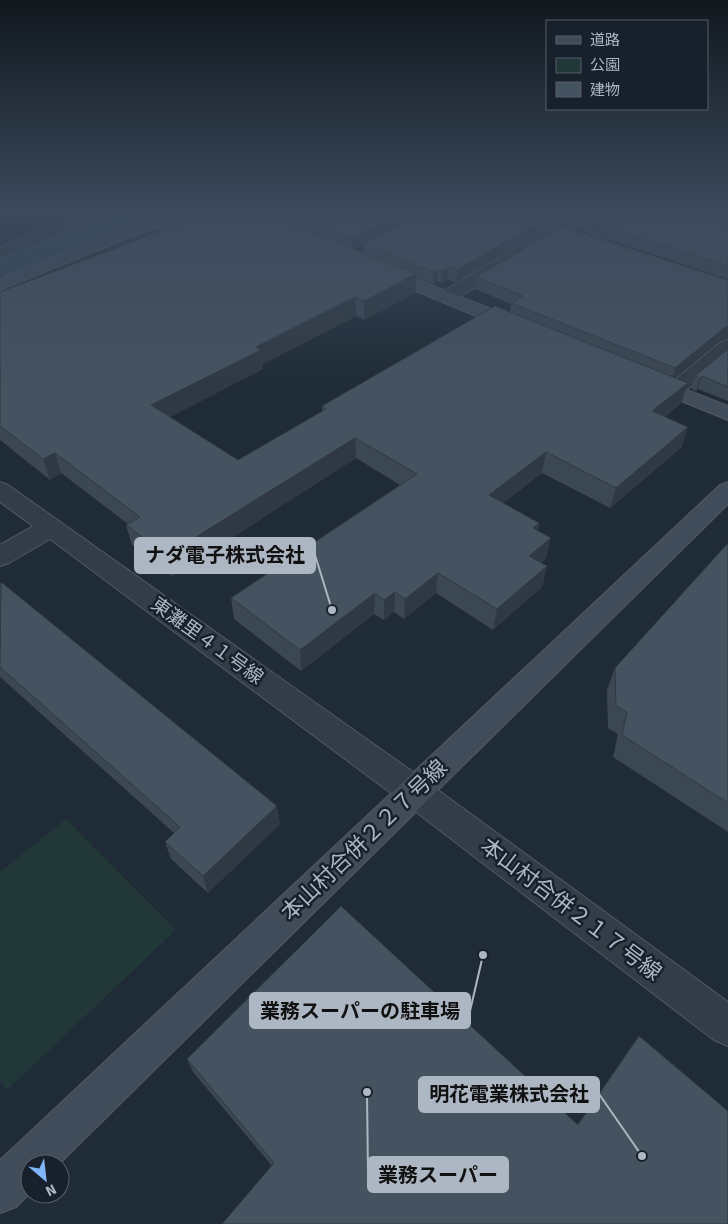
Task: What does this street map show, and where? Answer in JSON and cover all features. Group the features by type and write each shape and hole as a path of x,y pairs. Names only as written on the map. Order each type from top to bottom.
{"street":[{"path":"0,285 39,269"},
{"path":"378,269 537,335"},
{"path":"446,297 492,269"},
{"path":"673,391 728,346"},
{"path":"636,376 728,414"},
{"name":"東灘里４１号線","path":"0,490 414,792"},
{"name":"本山村合併２２７号線","path":"0,1191 120,1073 728,490"},
{"path":"0,557 51,527"},
{"name":"本山村合併２１７号線","path":"414,792 728,1026"}],"green space":[{"path":"66,819 176,930 7,1090 0,1081 0,872"}],"building":[{"path":"61,269 404,269 416,274 364,301 355,297 256,347 261,350 151,405 238,460 326,409 322,406 495,306 688,383 652,411 688,427 616,488 546,452 489,495 539,523 533,528 551,538 529,556 547,566 497,609 438,573 405,599 395,592 384,600 375,593 300,650 231,598 417,474 355,438 167,555 126,525 140,517 55,453 43,459 0,426 0,292"},
{"path":"426,269 445,269 442,271 433,272"},
{"path":"490,269 694,269 728,280 728,327 724,328 675,368 511,303 523,296 476,277"},
{"path":"728,349 728,387 702,376 700,378 695,376"},
{"path":"728,543 728,803 622,735 627,712 616,706 615,668"},
{"path":"1,582 277,806 203,876 165,842 180,827 0,667"},
{"path":"341,906 578,1125 639,1036 728,1111 728,1224 222,1224 274,1163 187,1059"}],"place":[{"name":"ナダ電子株式会社","path":"332,610"},
{"name":"業務スーパーの駐車場","path":"483,955"},
{"name":"業務スーパー","path":"367,1092"},
{"name":"明花電業株式会社","path":"642,1156"}]}
